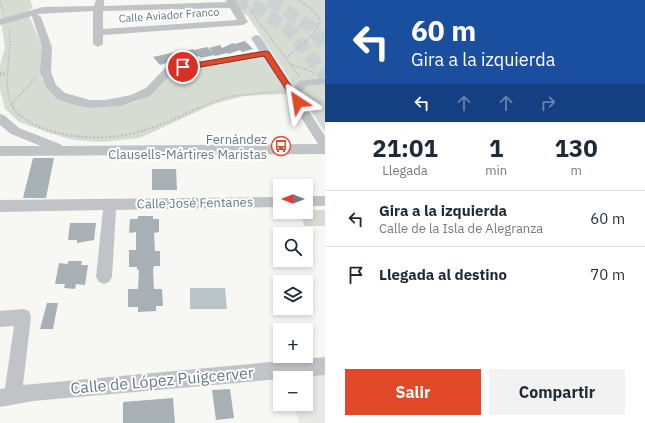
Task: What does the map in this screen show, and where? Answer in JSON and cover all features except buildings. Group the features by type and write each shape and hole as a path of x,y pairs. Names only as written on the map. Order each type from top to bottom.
{"street":[{"path":"39,0 39,14 48,50 45,70 46,76 52,87 63,96 82,103 102,104 124,101 144,94 152,89 164,72 169,70 266,53"},
{"path":"3,20 99,5 231,2"},
{"name":"Calle Aviador Franco","path":"97,32 243,22 231,2"},
{"path":"98,44 97,32 99,5"},
{"path":"256,38 325,146"},
{"path":"291,92 298,91 303,83 322,77"},
{"path":"0,118 15,131 70,150"},
{"path":"0,151 325,150"},
{"path":"313,201 325,201"},
{"name":"Calle José Fentanes","path":"0,206 273,202"},
{"path":"104,277 110,204"},
{"path":"0,319 23,317 7,397"},
{"name":"Calle de López Puigcerver","path":"7,397 33,392 325,366"}],"path":[{"path":"242,0 303,82"},
{"path":"286,58 320,27 321,21 313,10 298,0"},
{"path":"0,1 3,20"},
{"path":"290,64 322,77"},
{"path":"11,105 41,71 45,70"},
{"path":"0,74 6,74"}],"shaded area":[{"path":"0,0 30,0 33,8 29,10 30,18 43,49 42,79 53,94 93,108 118,106 135,102 150,95 172,72 263,58 286,94 244,96 214,104 140,138 102,142 74,140 52,134 19,122 5,109 0,90 0,66 5,47 0,15"},
{"path":"233,0 325,0 325,132 247,15 243,14"},
{"path":"313,210 325,210 325,226 304,226 302,219 313,219"},
{"path":"190,288 225,288 227,309 190,309"},
{"path":"325,374 325,423 299,423 296,411 313,411 313,375"}],"tunnel":[{"path":"235,0 259,9 293,33 325,76"},
{"path":"270,0 311,27 325,46"}],"place":[{"name":"Fernández Clausells-Mártires Maristas","path":"281,146"}],"route":[{"path":"183,67 266,53 298,102"}]}
